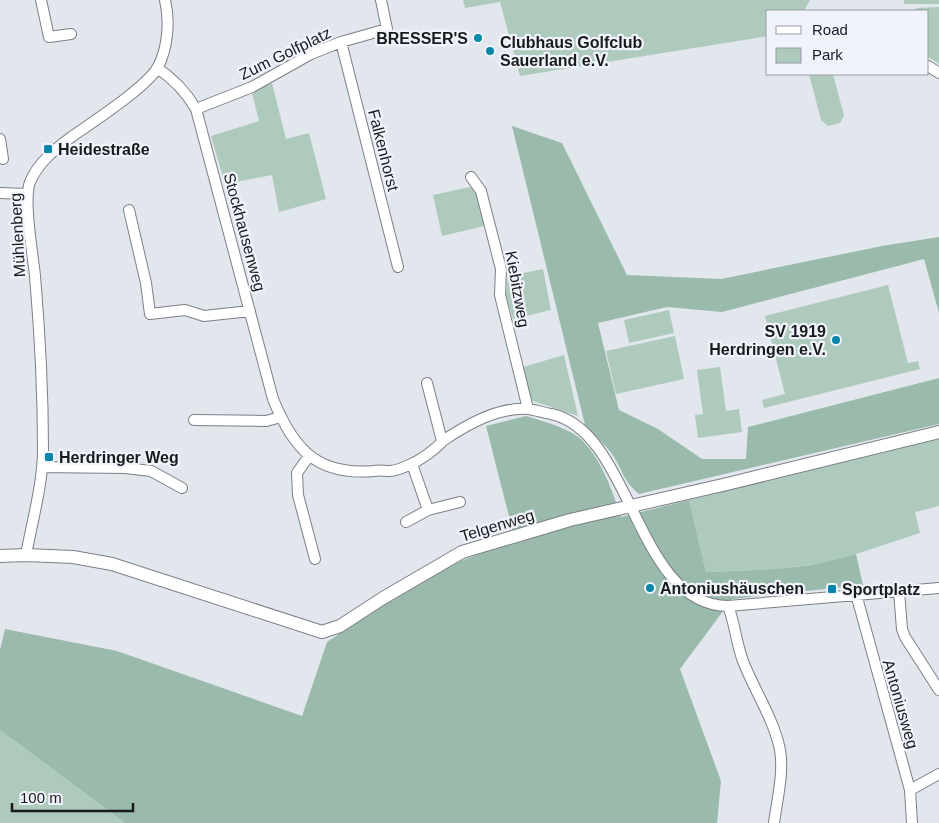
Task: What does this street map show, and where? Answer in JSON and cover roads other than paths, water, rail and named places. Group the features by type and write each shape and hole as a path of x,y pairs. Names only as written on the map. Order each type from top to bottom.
{"main road":[{"name":"Telgenweg","path":"26,555 73,557 112,564 322,632 340,626 383,598 462,552 570,520 939,432"},
{"path":"0,556 26,555"}],"street":[{"path":"42,0 49,37 71,34"},
{"path":"158,68 163,53 168,24 165,0"},
{"name":"Zum Golfplatz","path":"196,109 252,87 311,54 387,28 381,0"},
{"name":"Falkenhorst","path":"342,42 398,267"},
{"name":"Stockhausenweg","path":"158,68 171,76 187,94 196,109 268,380 281,417 296,444 309,456 326,464 358,472 379,470 391,472 412,464 435,449 442,441 492,414 528,409 558,416 582,429 611,469 663,566 679,585 708,602 719,606 728,606 939,588"},
{"name":"Mühlenberg","path":"26,555 42,467 43,451 41,370 28,194 30,184 43,162 143,83 158,68"},
{"path":"0,139 4,159"},
{"name":"Kiebitzweg","path":"471,178 481,191 500,269 500,295 528,409"},
{"path":"0,193 28,194"},
{"path":"129,210 146,283 150,314 185,310 204,316 250,311"},
{"path":"427,384 442,441"},
{"path":"194,420 266,420 281,417"},
{"path":"309,456 297,473 298,495 315,559"},
{"path":"412,464 428,510"},
{"path":"42,467 125,468 151,471 182,488"},
{"path":"406,522 428,510 460,502"},
{"path":"899,591 902,629 905,637 939,690"},
{"name":"Antoniusweg","path":"856,594 910,790 912,823"},
{"path":"728,606 743,661 774,731 780,751 781,761 774,823"},
{"path":"910,790 939,774"}],"place":[{"name":"BRESSER'S","path":"478,38"},
{"name":"Clubhaus Golfclub Sauerland e.V.","path":"490,51"},
{"name":"Heidestraße","path":"48,149"},
{"name":"SV 1919 Herdringen e.V.","path":"836,340"},
{"name":"Herdringer Weg","path":"49,457"},
{"name":"Antoniushäuschen","path":"650,588"},
{"name":"Sportplatz","path":"832,589"}]}
